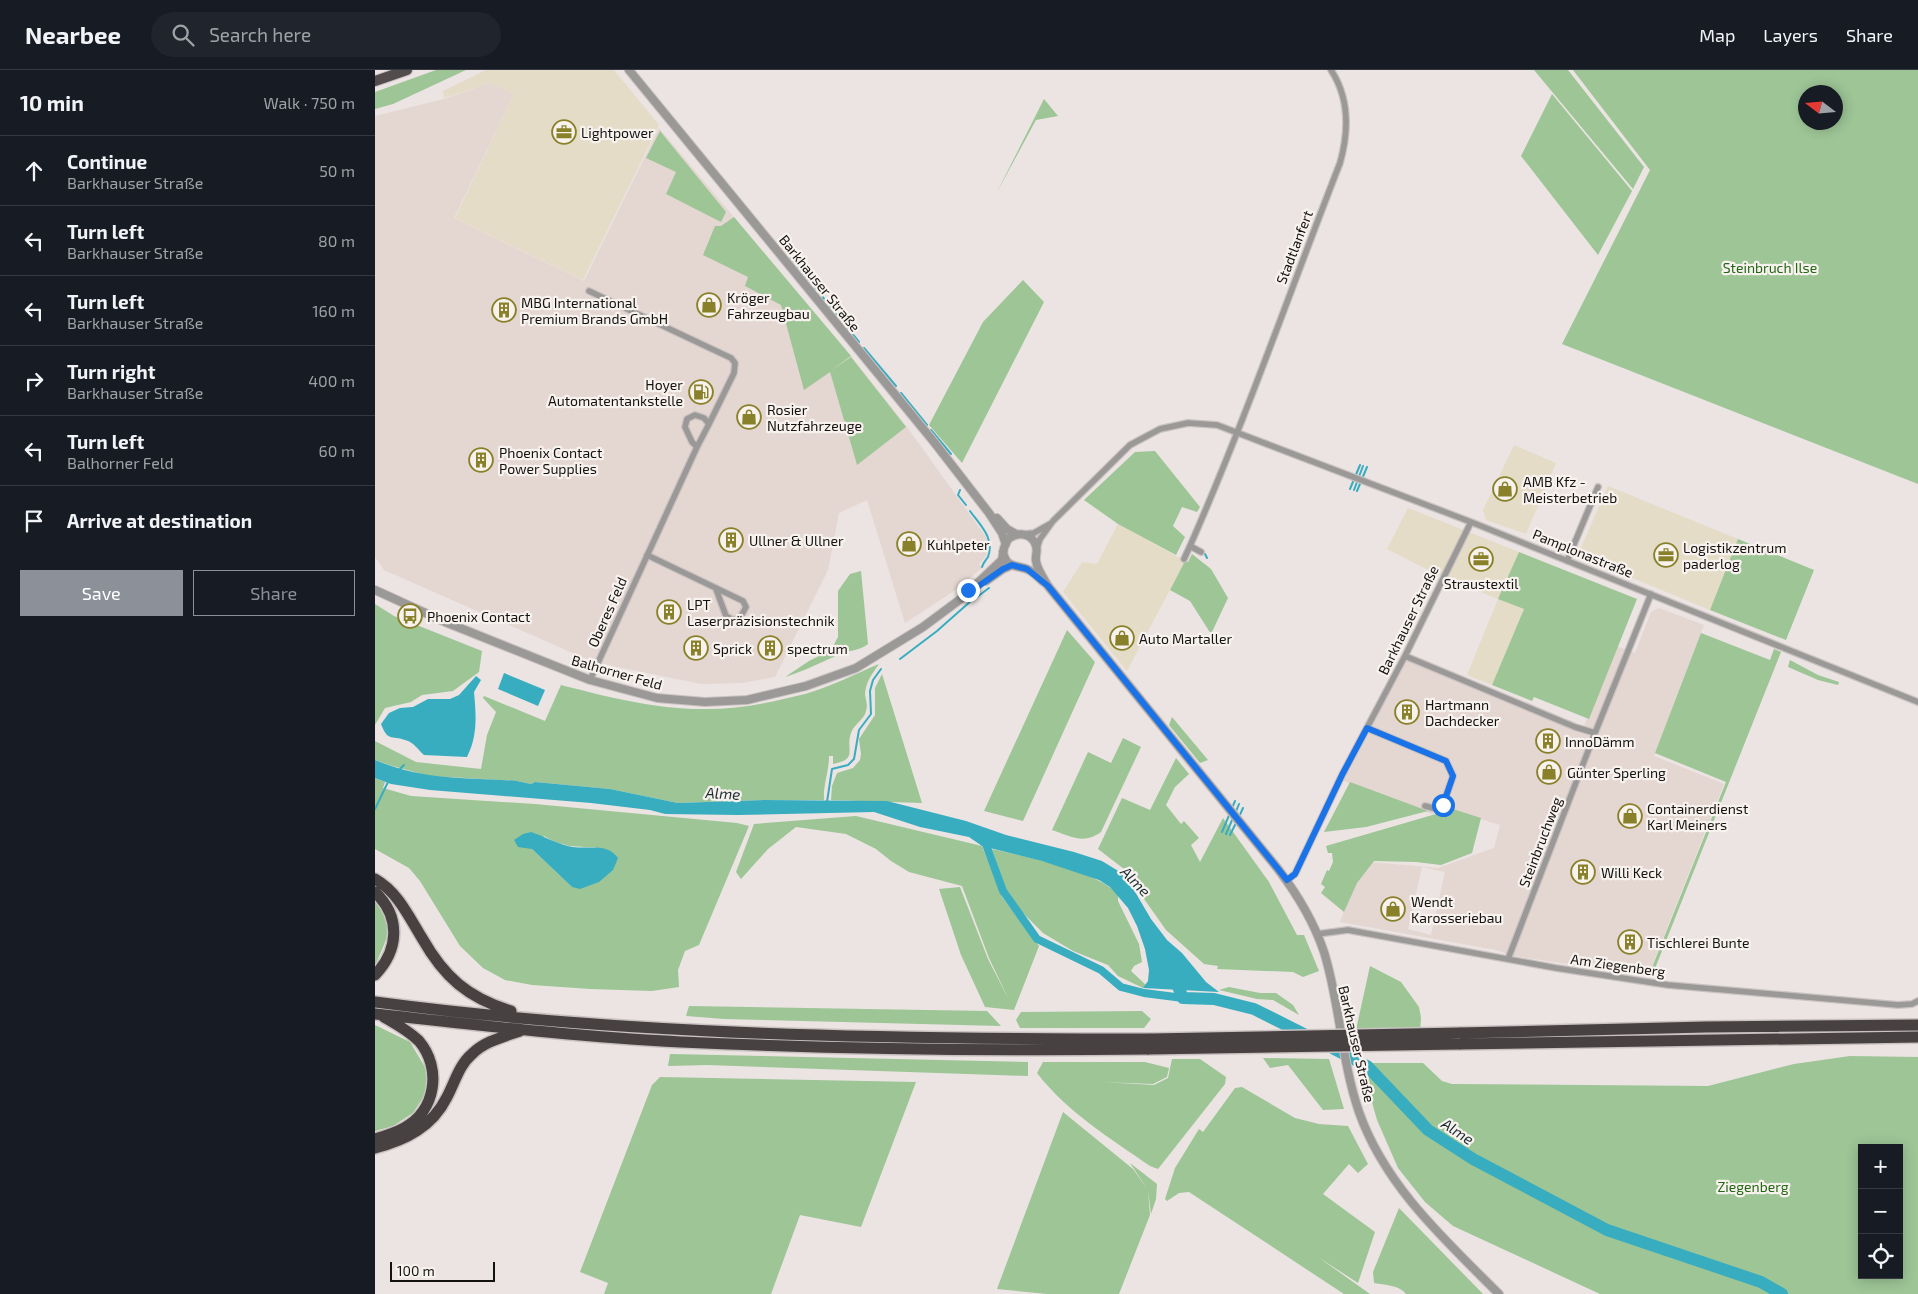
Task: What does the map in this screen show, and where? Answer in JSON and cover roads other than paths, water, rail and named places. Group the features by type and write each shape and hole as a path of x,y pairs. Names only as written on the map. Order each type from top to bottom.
{"highway":[{"path":"375,81 407,70"},
{"path":"375,879 397,897 434,957 448,975 467,991 489,1004 536,1019"},
{"path":"375,892 385,902 394,930 393,945 388,958 375,975"},
{"path":"375,1002 536,1019 726,1032 1028,1039 1150,1044"},
{"path":"376,1014 523,1030 681,1042 1017,1050 1150,1044 1460,1038 1918,1025"},
{"path":"375,1138 405,1128 418,1118 431,1095 434,1081 433,1068 428,1055 419,1041 405,1030 376,1014"},
{"path":"375,1148 392,1143 421,1129 438,1112 464,1063 473,1053 488,1042 523,1030"},
{"path":"1460,1038 1918,1037"}],"street":[{"name":"Barkhauser Straße","path":"629,70 930,437 989,512 1002,533 1005,542"},
{"name":"Stadtlanfert","path":"1237,432 1340,163 1344,148 1347,120 1341,88 1331,70"},
{"name":"Oberes Feld","path":"589,291 731,358 735,364 734,373 697,447 591,680"},
{"path":"697,447 685,427 686,421 690,417 697,415 704,418 709,424"},
{"name":"Pamplonastraße","path":"1053,521 1130,445 1159,429 1188,423 1217,425 1471,522 1918,702"},
{"path":"1184,559 1210,501 1237,432"},
{"path":"1567,560 1597,487"},
{"name":"Barkhauser Straße","path":"989,512 1015,534"},
{"path":"1053,521 1040,539 1037,552 1031,563 1021,568 1012,565 1005,559 1003,552 1005,542 1015,534 1034,533 1053,521"},
{"name":"Barkhauser Straße","path":"1287,880 1295,874 1342,775 1405,656 1471,522"},
{"path":"1025,534 1034,541 1037,552"},
{"path":"1190,546 1201,552"},
{"name":"Balhorner Feld","path":"963,597 1002,560 1003,552"},
{"name":"Barkhauser Straße","path":"1037,552 1036,563 1048,586 1287,880 1317,934 1324,953 1346,1062 1359,1113 1383,1161 1403,1193 1499,1294"},
{"path":"647,555 743,601 746,607 740,618 733,620 726,616 716,589"},
{"name":"Balhorner Feld","path":"375,590 445,622 591,680 657,698 705,702 747,700 805,686 855,668 923,627 1003,569 1012,565"},
{"name":"Barkhauser Straße","path":"1021,568 1027,569 1048,586"},
{"name":"Steinbruchweg","path":"1507,959 1651,594"},
{"path":"1405,656 1575,727 1595,733"},
{"path":"1367,728 1446,761 1453,776 1443,805 1437,809 1425,806"},
{"name":"Am Ziegenberg","path":"1317,934 1348,930 1507,959 1662,984 1898,1005 1912,1004 1918,1001"}],"water":[{"path":"504,673 545,690 538,706 498,689"},
{"path":"476,676 481,680 474,692 475,733 467,757 424,755 411,742 390,737 386,733 381,724 389,713 400,708 413,707 428,699 450,699 459,695"},
{"path":"375,760 393,767 428,775 610,789 678,803 765,800 887,801 966,821 1006,835 1102,861 1120,872 1131,885 1151,919 1167,940 1182,953 1206,982 1219,992 1143,988 1148,981 1149,970 1145,949 1128,908 1110,887 1099,880 1042,861 982,846 969,837 920,827 874,812 739,815 665,814 650,810 591,803 430,790 391,784 375,778"},
{"path":"531,832 568,846 608,850 618,858 613,870 599,882 580,889 572,887 532,849 518,847 514,840 523,834"}],"waterway":[{"path":"791,258 859,342"},
{"path":"864,348 896,386"},
{"path":"901,393 927,425"},
{"path":"931,430 951,454"},
{"path":"1350,489 1360,465"},
{"path":"1354,490 1363,466"},
{"path":"1357,491 1367,467"},
{"path":"960,490 958,495 966,505"},
{"path":"970,511 982,527 990,544 988,557 982,567"},
{"path":"1205,554 1207,558"},
{"path":"977,597 989,588"},
{"path":"900,659 937,631 972,600"},
{"path":"827,802 832,769 848,765 854,759 859,730 871,714 870,691 873,680 881,669"},
{"path":"399,770 404,765"},
{"path":"375,809 388,782"},
{"path":"1232,808 1235,801"},
{"path":"1235,814 1239,804"},
{"path":"1239,817 1243,808"},
{"path":"1222,832 1230,813"},
{"path":"1226,834 1233,818"},
{"path":"1230,835 1237,821"},
{"path":"984,839 1003,891 1037,939 1101,970 1121,987 1144,993 1183,998"},
{"name":"Alme","path":"1173,975 1183,998 1214,999 1254,1009 1312,1038"},
{"name":"Alme","path":"1334,1049 1367,1066 1428,1130 1473,1159 1607,1230 1761,1282 1782,1294"}],"place":[{"name":"Lightpower","path":"564,132"},
{"name":"Kröger Fahrzeugbau","path":"709,305"},
{"name":"MBG International Premium Brands GmbH","path":"504,310"},
{"name":"Hoyer Automatentankstelle","path":"701,392"},
{"name":"Rosier Nutzfahrzeuge","path":"749,417"},
{"name":"Phoenix Contact Power Supplies","path":"481,460"},
{"name":"AMB Kfz - Meisterbetrieb","path":"1505,489"},
{"name":"Ullner & Ullner","path":"731,540"},
{"name":"Kuhlpeter","path":"909,544"},
{"name":"Logistikzentrum paderlog","path":"1666,555"},
{"name":"Straustextil","path":"1481,559"},
{"name":"LPT Laserpräzisionstechnik","path":"669,612"},
{"name":"Phoenix Contact","path":"410,616"},
{"name":"Auto Martaller","path":"1122,638"},
{"name":"Sprick","path":"696,648"},
{"name":"spectrum","path":"770,648"},
{"name":"Hartmann Dachdecker","path":"1407,712"},
{"name":"InnoDämm","path":"1548,741"},
{"name":"Günter Sperling","path":"1549,772"},
{"name":"Containerdienst Karl Meiners","path":"1630,816"},
{"name":"Willi Keck","path":"1583,872"},
{"name":"Wendt Karosseriebau","path":"1393,909"},
{"name":"Tischlerei Bunte","path":"1630,942"}],"park label":[{"name":"Steinbruch Ilse","path":"1770,267"},
{"name":"Ziegenberg","path":"1753,1186"}]}
